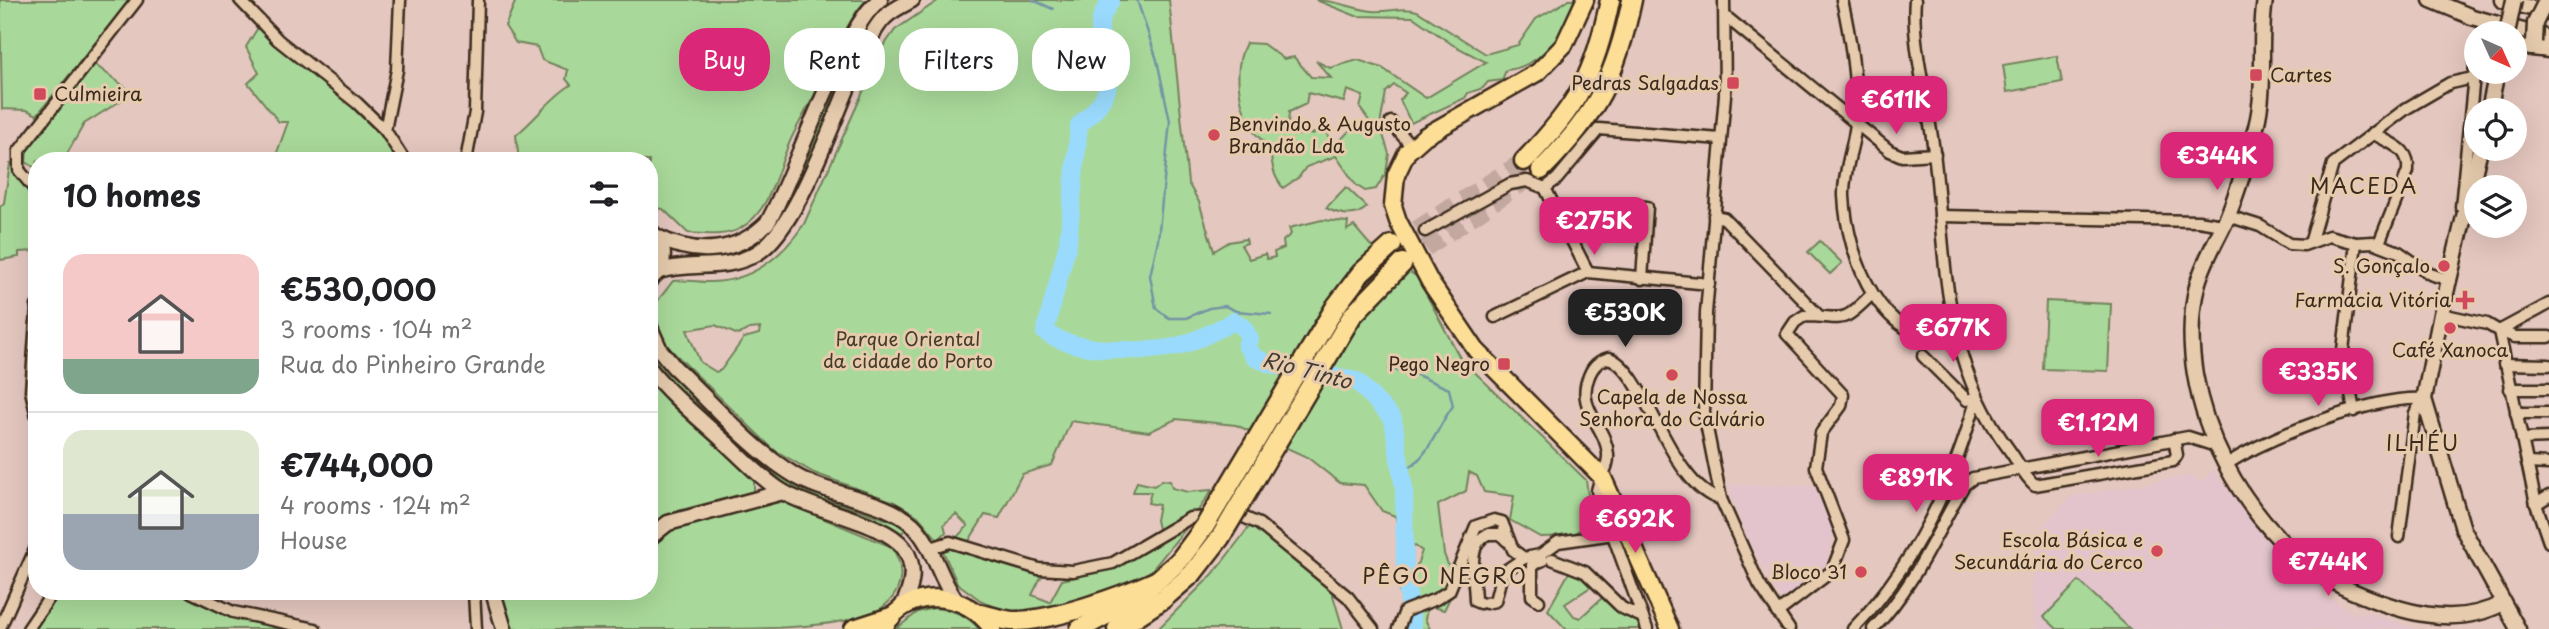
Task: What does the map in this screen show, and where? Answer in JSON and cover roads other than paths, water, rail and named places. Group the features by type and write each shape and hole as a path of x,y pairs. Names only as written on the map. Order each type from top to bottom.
{"highway":[{"path":"1524,161 1572,107 1587,80 1601,47 1610,0"},
{"path":"1543,179 1605,88 1621,52 1632,0"},
{"path":"1080,629 1136,598 1179,561 1205,526 1336,306 1361,273 1392,245"},
{"path":"1140,629 1168,604 1220,538 1352,316 1403,263"},
{"path":"981,614 1010,621 1028,620 1112,600 1158,580"},
{"path":"1117,629 1186,580"},
{"path":"853,629 892,618"}],"main road":[{"path":"876,28 886,15 912,0"},
{"path":"1585,0 1564,45 1538,72 1425,136 1412,147 1396,175 1393,206 1398,222 1430,282 1492,369 1603,478 1670,629"},
{"path":"2431,0 2472,17 2549,38"},
{"path":"2502,0 2547,4 2535,23 2540,46"},
{"path":"2510,21 2514,0"},
{"path":"658,236 679,248 714,250 748,239 768,222 837,67 864,15 876,1"},
{"path":"2264,5 2262,97 2256,125 2225,220 2202,270 2195,296 2194,363 2207,421 2216,446 2251,505 2281,540 2344,587 2378,603 2448,620 2464,619 2503,603"},
{"path":"658,277 688,265 729,265 742,261 769,245 789,219 845,91"},
{"path":"2464,219 2424,399 2463,529 2518,629"},
{"path":"658,243 664,254 658,266"},
{"path":"658,345 674,367 775,462 821,489 895,513 913,526 931,548 942,581 955,599 981,614 992,629"},
{"path":"658,377 685,405 783,492 814,507 885,532 898,541 913,570 908,596 892,618"},
{"path":"658,531 668,523 783,492"},
{"path":"892,618 935,597 955,599"},
{"path":"495,600 504,629"}],"street":[{"path":"28,180 19,170 19,150 137,0"},
{"path":"240,0 278,40 343,89 385,130 399,152"},
{"path":"385,130 397,70 400,0"},
{"path":"468,152 475,112 478,0"},
{"path":"1724,0 1725,95 1709,284 1704,413 1721,499 1742,552 1789,629"},
{"path":"1842,0 1856,123 1845,182 1846,215 1852,254 1872,294 1881,305 1915,333 1942,340 1956,338"},
{"path":"1909,0 1914,6 1935,155 1942,265 1956,338 1977,397 2031,482 2041,485 2167,462 2177,455 2174,439"},
{"path":"870,28 879,12 876,1"},
{"path":"1725,16 1895,154 1935,155"},
{"path":"2311,240 2333,164 2407,108 2450,83 2464,80"},
{"path":"2464,219 2461,210 2462,180 2472,84"},
{"path":"1391,122 1412,147"},
{"path":"1425,231 1510,184 1543,179 1565,170 1599,129 1720,139"},
{"path":"2373,133 2405,152 2409,158 2408,171 2379,243"},
{"path":"1543,179 1588,272"},
{"path":"1629,205 1647,207 1642,279"},
{"path":"1714,216 1724,218 1819,316"},
{"path":"1940,216 2225,220 2260,226 2289,244 2304,245 2311,240 2333,236 2356,243 2366,240 2379,243 2399,252 2430,274 2449,281"},
{"path":"2354,411 2343,350 2356,243"},
{"path":"1495,317 1588,272 1709,284"},
{"path":"1777,613 1832,572 1844,540 1816,467 1821,433 1841,406 1843,395 1787,334 1799,318 1846,318 1872,294"},
{"path":"2498,331 2549,304"},
{"path":"2441,314 2487,324 2515,337 2549,337"},
{"path":"2498,331 2536,504 2549,542"},
{"path":"1923,356 1967,400 1977,397"},
{"path":"1647,629 1597,491 1603,478 1607,450 1590,415 1585,394 1586,384 1594,367 1609,358 1624,367 1660,432 1702,493 1721,499"},
{"path":"2504,364 2549,365"},
{"path":"2510,389 2549,389"},
{"path":"1853,629 1883,598 1921,538 1938,504 1977,397"},
{"path":"2225,465 2254,448 2354,411 2413,398 2424,399 2416,413 2399,537"},
{"path":"2516,414 2549,413"},
{"path":"2188,437 2207,421"},
{"path":"1873,629 1893,609 1914,578 1964,485 1973,478 2188,437 2216,446"},
{"path":"2522,439 2549,438"},
{"path":"2527,463 2549,464"},
{"path":"2536,504 2549,496"},
{"path":"931,548 950,542 1039,569 1073,571 1113,563 1189,518 1241,516 1259,524 1348,597 1373,629"},
{"path":"1398,629 1405,611 1448,591 1476,526 1494,520 1502,522 1507,541"},
{"path":"1524,558 1513,550 1500,534 1488,534 1477,545 1473,566 1475,601 1494,601 1502,573 1524,558 1550,554 1595,579 1604,592 1622,608 1642,617"},
{"path":"1539,601 1532,596 1532,565 1550,554 1558,542 1614,534"},
{"path":"0,628 28,565"},
{"path":"28,629 48,600"},
{"path":"208,600 233,612 315,629"},
{"path":"474,600 476,629"}],"waterway":[{"path":"1033,0 1053,9"},
{"name":"Rio Tinto","path":"1111,0 1100,21 1107,88 1094,110 1079,125 1068,243 1045,332 1072,344 1144,350 1182,345 1234,321 1244,328 1250,339 1246,345 1254,357 1270,364 1357,381 1393,419 1404,489 1405,574 1413,629"},
{"path":"1137,0 1157,60 1170,121 1158,240 1150,276 1156,308 1169,318 1186,318 1209,308 1225,306 1236,311 1271,314"},
{"path":"1389,369 1417,375 1449,389 1453,406 1426,451 1402,471"}],"tunnel":[{"path":"1394,244 1524,161"},
{"path":"1403,263 1541,170"}],"place":[{"name":"Cartes","path":"2256,75"},
{"name":"Pedras Salgadas","path":"1733,83"},
{"name":"Culmieira","path":"40,94"},
{"name":"Benvindo & Augusto Brandão Lda","path":"1214,135"},
{"name":"S. Gonçalo","path":"2444,266"},
{"name":"Farmácia Vitória","path":"2465,300"},
{"name":"Café Xanoca","path":"2450,328"},
{"name":"Pego Negro","path":"1504,364"},
{"name":"Capela de Nossa Senhora do Calvário","path":"1672,375"},
{"name":"Escola Básica e Secundária do Cerco","path":"2157,551"},
{"name":"Bloco 31","path":"1861,572"}],"district":[{"name":"MACEDA","path":"2364,187"},
{"name":"ILHÉU","path":"2423,444"},
{"name":"PÊGO NEGRO","path":"1445,577"}],"park label":[{"name":"Parque Oriental da cidade do Porto","path":"908,350"}]}
